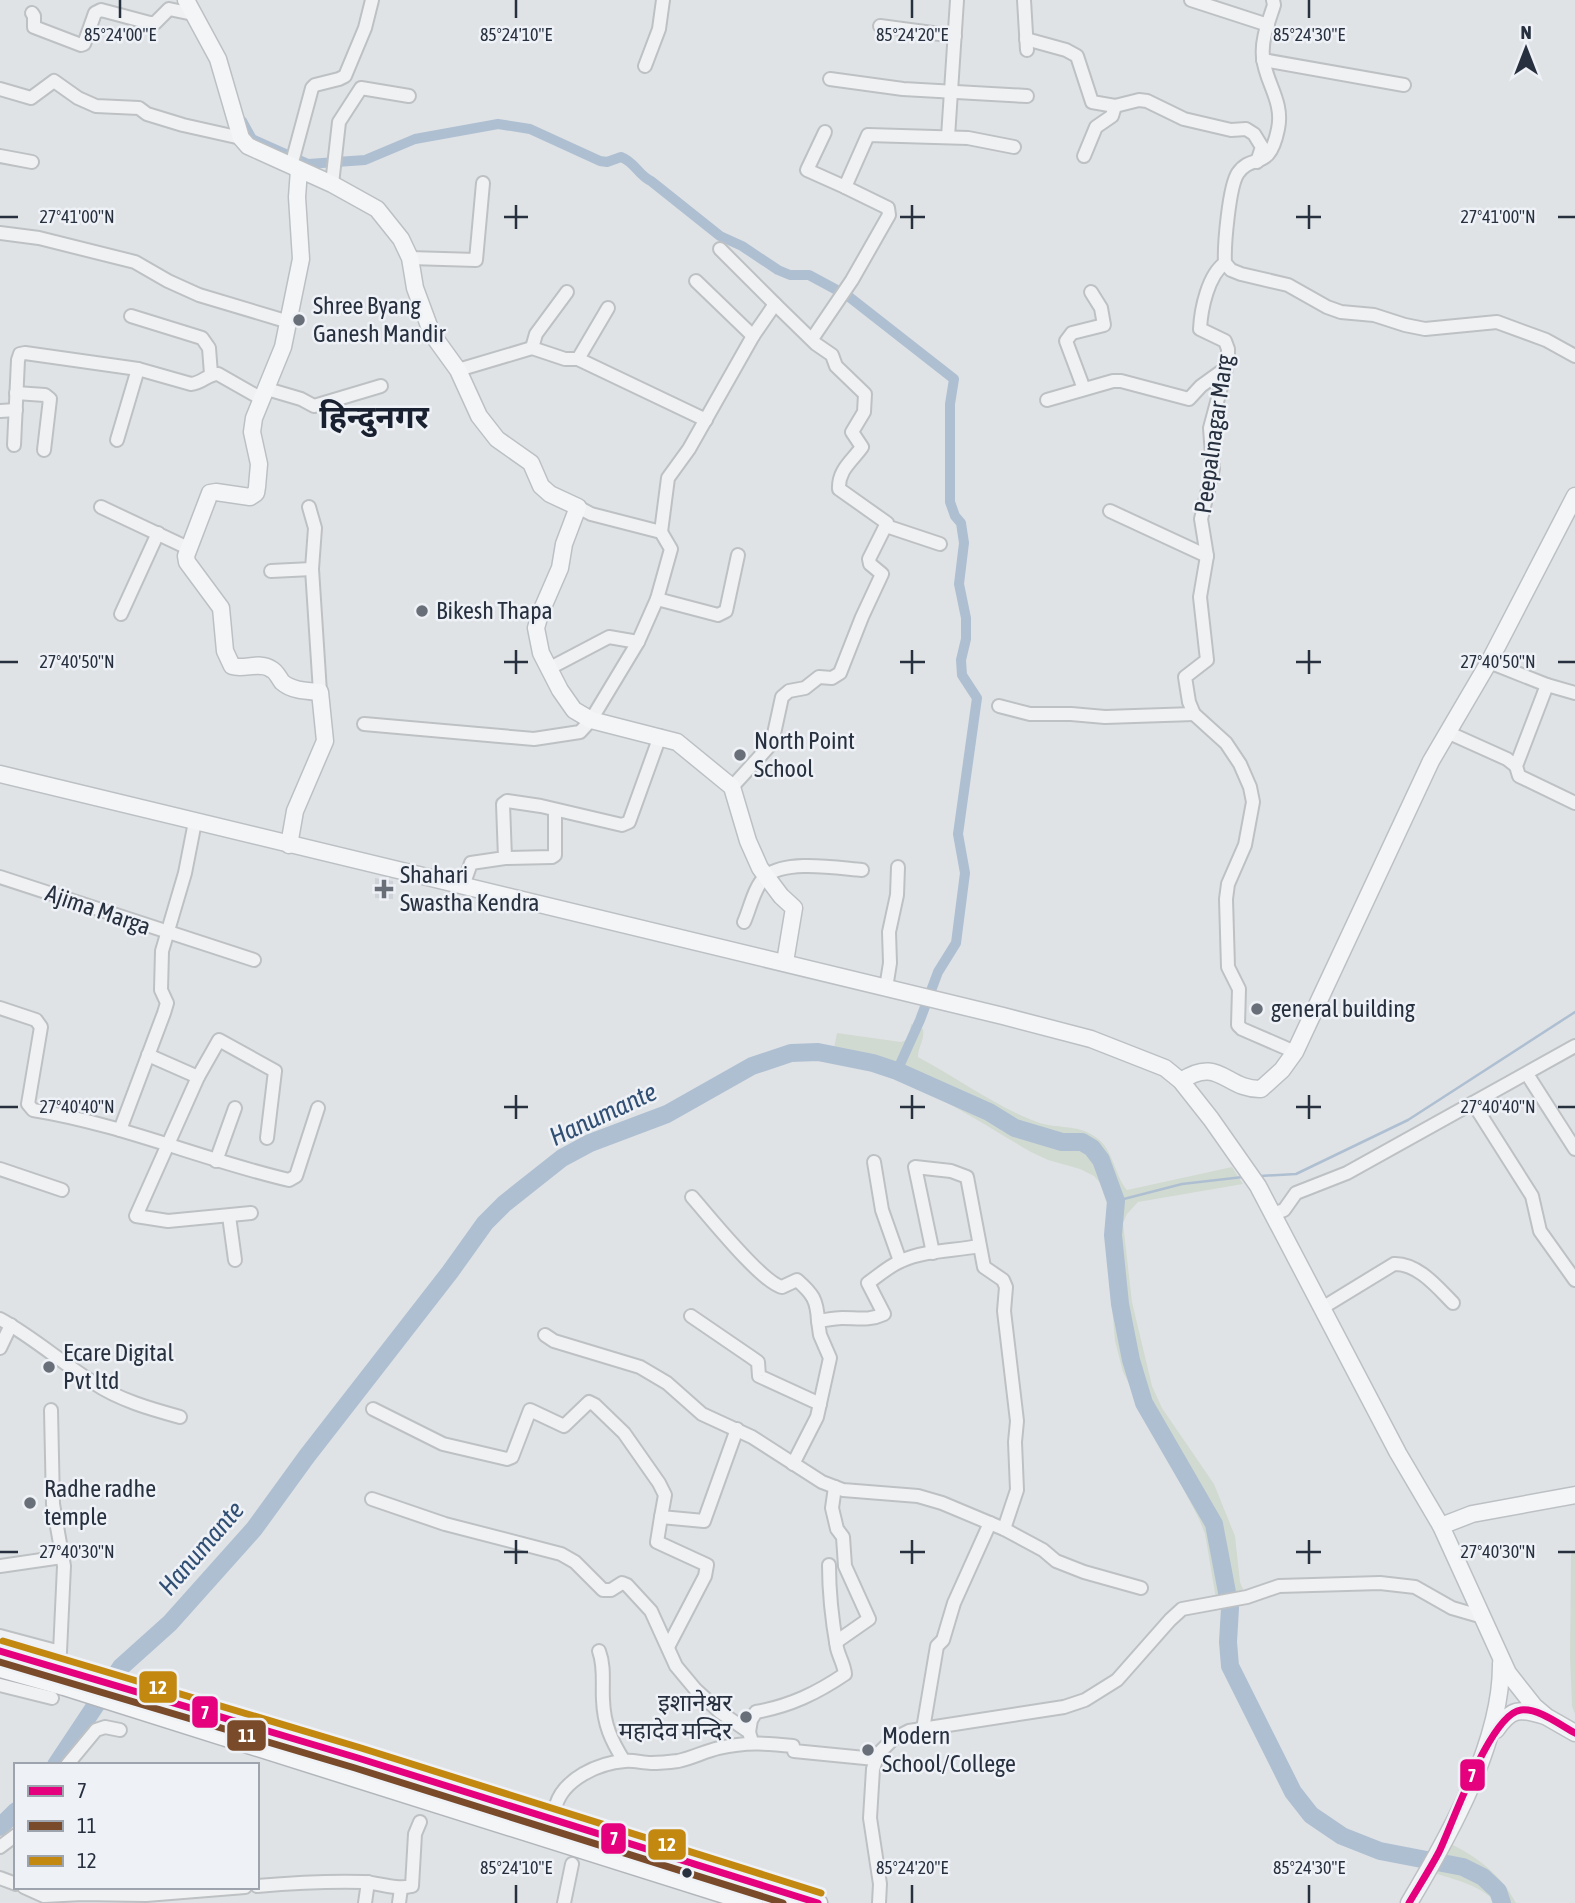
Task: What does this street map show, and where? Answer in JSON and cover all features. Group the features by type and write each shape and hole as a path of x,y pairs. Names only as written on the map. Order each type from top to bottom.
{"highway":[{"path":"0,1651 62,1685"},
{"path":"0,1668 62,1685 142,1701 818,1903"},
{"path":"142,1701 590,1853 753,1903"}],"main road":[{"path":"189,7 218,60 241,138 248,146 295,163 334,171 377,209 401,239 410,258 415,288 432,334 458,370 479,416 505,445 531,463 541,486 550,494 578,506 564,544 560,568 536,628 541,653 574,710 591,720 677,742 732,787 748,841 766,876 795,911 785,962"},
{"path":"289,845 295,811 326,741 320,692 296,689 284,684 271,668 232,666 225,651 221,608 187,562 186,556 210,493 250,497 256,493 259,464 252,432 254,418 283,347 301,259 295,163"},
{"path":"1181,1081 1193,1072 1209,1071 1248,1087 1261,1089 1282,1070 1296,1052 1416,793 1447,732 1489,662 1575,496"},
{"path":"0,774 785,962 1091,1039 1165,1068 1181,1081 1258,1186 1398,1454 1441,1526 1508,1673 1527,1699 1548,1717 1575,1733"},
{"path":"1441,1526 1472,1514 1575,1495"},
{"path":"1497,1712 1501,1682 1500,1657"},
{"path":"1409,1903 1438,1851 1487,1744 1501,1700 1507,1696 1527,1699"},
{"path":"1487,1744 1501,1723 1513,1712 1531,1712 1548,1717"}],"street":[{"path":"295,163 312,88 345,76 365,28 372,0"},
{"path":"645,66 659,29 663,0"},
{"path":"948,137 957,0"},
{"path":"1024,0 1027,45 1077,56 1092,102 1115,106 1139,100 1184,119 1231,130 1245,128 1254,134 1262,147 1257,162"},
{"path":"1191,0 1268,25"},
{"path":"1275,2 1262,46 1263,60 1277,101 1279,124 1272,151 1257,162 1245,166 1236,176 1225,263 1231,270 1241,274 1288,285 1341,312 1374,314 1425,329 1497,322 1546,340 1575,356"},
{"path":"32,13 34,27 80,45 84,44 95,13 101,10 155,23 169,9 189,7"},
{"path":"880,26 955,36"},
{"path":"1263,60 1404,85"},
{"path":"830,79 903,89 1027,96"},
{"path":"0,89 31,98 54,81 78,98 96,106 139,108 147,114 183,125 241,138"},
{"path":"334,171 339,122 361,88 410,96"},
{"path":"1084,156 1096,127 1112,117 1115,106"},
{"path":"812,339 889,215 888,208 880,202 807,170 825,132"},
{"path":"845,187 869,135 948,137 1014,147"},
{"path":"0,156 32,162"},
{"path":"410,258 476,260 483,183"},
{"path":"0,233 39,238 135,262 199,295 289,322"},
{"path":"720,249 775,304 832,355 836,366 865,394 864,412 852,432 861,449 847,463 839,478 839,489 884,520 886,526 869,559 870,564 882,574 840,673 832,678 819,677 806,688 782,696 772,743 732,787"},
{"name":"Peepalnagar Marg","path":"1194,713 1185,677 1207,660 1200,588 1208,565 1208,556 1200,519 1213,469 1210,428 1226,368 1228,349 1225,341 1200,329 1209,289 1218,268 1225,263"},
{"path":"696,281 753,336"},
{"path":"532,348 536,334 567,292"},
{"path":"1084,389 1066,341 1072,333 1104,325 1101,308 1091,292"},
{"path":"364,724 534,739 580,732 591,720 638,642 657,599 671,549 661,532 668,478 775,304"},
{"path":"578,359 608,309"},
{"path":"131,316 202,338 209,348 211,374"},
{"path":"458,370 532,348 565,359 578,359 706,420"},
{"path":"14,445 18,360 20,354 25,353 138,369 191,384 200,383 211,374 218,373 264,394 301,399 314,406 381,386"},
{"path":"1047,400 1121,381 1189,399 1201,386 1226,368"},
{"path":"117,440 138,369"},
{"path":"16,393 45,395 50,400 44,450"},
{"path":"0,411 16,410"},
{"path":"578,506 592,514 661,532"},
{"path":"101,507 188,548"},
{"path":"309,508 315,528 312,569 320,692"},
{"path":"1110,511 1208,556"},
{"path":"886,526 940,544"},
{"path":"121,614 158,533"},
{"path":"657,599 722,614 726,611 738,555"},
{"path":"271,571 312,569"},
{"path":"550,668 609,637 638,642"},
{"path":"1489,662 1547,685 1575,692"},
{"path":"1516,766 1547,685"},
{"path":"999,706 1030,714 1105,717 1194,713 1226,743 1240,764 1250,787 1252,802 1245,845 1228,884 1226,899 1228,967 1238,989 1238,1025 1296,1052"},
{"path":"1447,732 1507,759 1516,766 1519,776 1575,803"},
{"path":"505,858 503,804 507,801 622,825 629,822 660,736"},
{"path":"463,886 471,863 555,855 555,810"},
{"name":"Ajima Marga","path":"0,877 167,933 185,873 195,822"},
{"path":"744,922 766,876 796,866 862,870"},
{"path":"886,988 898,867"},
{"path":"120,1130 167,1003 161,990 162,951 167,933 254,960"},
{"path":"0,1008 40,1023 28,1104 33,1110 169,1143 216,1161 289,1180 296,1177 318,1108"},
{"path":"251,1213 168,1222 136,1216 198,1077 219,1040 275,1072 267,1138"},
{"path":"1273,1214 1284,1210 1296,1193 1347,1173 1575,1046"},
{"path":"148,1055 198,1077"},
{"path":"1527,1074 1569,1129 1575,1149"},
{"path":"1473,1103 1532,1196 1540,1231 1575,1280"},
{"path":"216,1161 235,1108"},
{"path":"874,1162 882,1210 900,1261"},
{"path":"933,1253 915,1167 951,1171 967,1177 984,1267 1003,1280 1006,1287 1004,1311 1017,1421 1017,1490 1004,1530"},
{"path":"0,1168 62,1190"},
{"path":"692,1197 736,1248 774,1284 782,1287 797,1280 817,1303 820,1335 830,1358 813,1427 793,1464"},
{"path":"229,1216 235,1260"},
{"path":"818,1321 869,1319 884,1314 868,1283 900,1261 933,1253 979,1247"},
{"path":"1322,1308 1394,1264 1402,1264 1430,1280 1453,1303"},
{"path":"691,1317 758,1362 759,1376 820,1404"},
{"path":"1,1343 6,1322 96,1385 157,1411 180,1417"},
{"path":"545,1335 554,1341 640,1367 667,1383 702,1414 737,1429 815,1479 835,1487 918,1496 942,1503 990,1523 1084,1572 1140,1588"},
{"path":"373,1409 443,1444 507,1459 512,1457 530,1410 564,1426 589,1402 596,1405 634,1444 665,1495 657,1542 707,1565 705,1576 689,1602 668,1647"},
{"path":"0,1636 60,1652 62,1557 53,1504 51,1410"},
{"path":"661,1517 704,1521 737,1429"},
{"path":"835,1487 832,1508 837,1529 843,1537 845,1566 869,1619 836,1642"},
{"path":"372,1499 445,1524 561,1554 575,1562 603,1590 611,1590 622,1583 627,1585 650,1611 677,1666 696,1689 751,1737 793,1746 794,1751 875,1759"},
{"path":"923,1729 937,1646 943,1640 954,1603 990,1523"},
{"path":"0,1566 62,1557"},
{"path":"751,1737 751,1720 756,1712 797,1702 845,1674 836,1642 829,1595 829,1566"},
{"path":"879,1903 880,1884 870,1818 875,1759 900,1735 1041,1711 1085,1700 1117,1680 1182,1609 1247,1597 1279,1586 1300,1583 1380,1583 1415,1587 1452,1608 1483,1617"},
{"path":"599,1651 603,1660 603,1696 607,1725 610,1738 624,1761"},
{"path":"0,1685 62,1685"},
{"path":"69,1763 96,1730 105,1727 120,1730"},
{"path":"556,1805 561,1792 578,1776 624,1761 651,1763 696,1758 715,1748 751,1737"},
{"path":"259,1886 335,1881 368,1882 401,1888 412,1886 415,1834 420,1822"},
{"path":"564,1903 572,1864"},
{"path":"365,1903 368,1882"},
{"path":"399,1903 401,1888"},
{"path":"26,1889 43,1899 72,1894 146,1899 228,1889"}],"shaded area":[{"name":"Shahari Swastha Kendra","path":"375,878 393,881 393,899 375,898"},
{"path":"911,1024 923,1029 918,1057 1022,1116 1044,1124 1087,1132 1101,1141 1127,1190 1232,1167 1243,1184 1138,1202 1123,1223 1132,1302 1152,1386 1162,1408 1214,1484 1235,1536 1240,1582 1245,1594 1216,1599 1205,1534 1199,1519 1123,1372 1115,1341 1106,1239 1107,1204 1100,1183 1094,1176 1080,1169 1031,1152 959,1109 910,1084 858,1067 831,1063 837,1033 901,1042 909,1039"},
{"path":"1575,1550 1575,1714 1572,1706 1570,1657 1571,1554"},
{"path":"1447,1842 1487,1867 1503,1883 1516,1903 1496,1903 1475,1887 1434,1873"}],"waterway":[{"path":"242,121 252,139 308,164 365,160 415,139 498,124 530,129 600,161 607,162 621,157 720,236 742,246 778,270 790,275 809,275 848,296 954,379 950,404 950,502 961,523 964,543 959,584 966,618 962,675 977,698 958,834 965,873 956,943 938,972 897,1071"},
{"path":"1260,1176 1296,1174 1408,1120 1575,1012"},
{"name":"Hanumante","path":"57,1763 121,1667 170,1623 254,1529 485,1223 504,1204 562,1158 590,1143 667,1114 752,1066 791,1053 818,1052 873,1063 897,1071 989,1112 1015,1128 1062,1142 1082,1142 1092,1148 1101,1160 1116,1201 1113,1235 1120,1304 1131,1360 1144,1403 1214,1524 1230,1608 1230,1666 1293,1792 1311,1815 1342,1836 1380,1851 1463,1867 1483,1877 1498,1891 1502,1903"},
{"path":"1116,1201 1182,1184 1243,1177"},
{"name":"Hanumante","path":"0,1827 14,1813"}],"transit line":[{"name":"12","path":"3,1641 361,1748 821,1893"},
{"name":"7","path":"0,1651 358,1758 818,1903"},
{"name":"11","path":"0,1662 355,1768 783,1903"},
{"name":"7","path":"1409,1903 1439,1852 1485,1749 1509,1716 1521,1710 1528,1710 1575,1733"}],"place":[{"name":"Shree Byang Ganesh Mandir","path":"299,320"},
{"name":"Bikesh Thapa","path":"422,611"},
{"name":"North Point School","path":"740,755"},
{"name":"Shahari Swastha Kendra","path":"384,889"},
{"name":"general building","path":"1257,1009"},
{"name":"Ecare Digital Pvt ltd","path":"49,1367"},
{"name":"Radhe radhe temple","path":"30,1503"},
{"name":"इशानेश्वर महादेव मन्दिर","path":"746,1717"},
{"name":"Modern School/College","path":"868,1750"}],"district":[{"name":"हिन्दुनगर","path":"374,417"}]}
